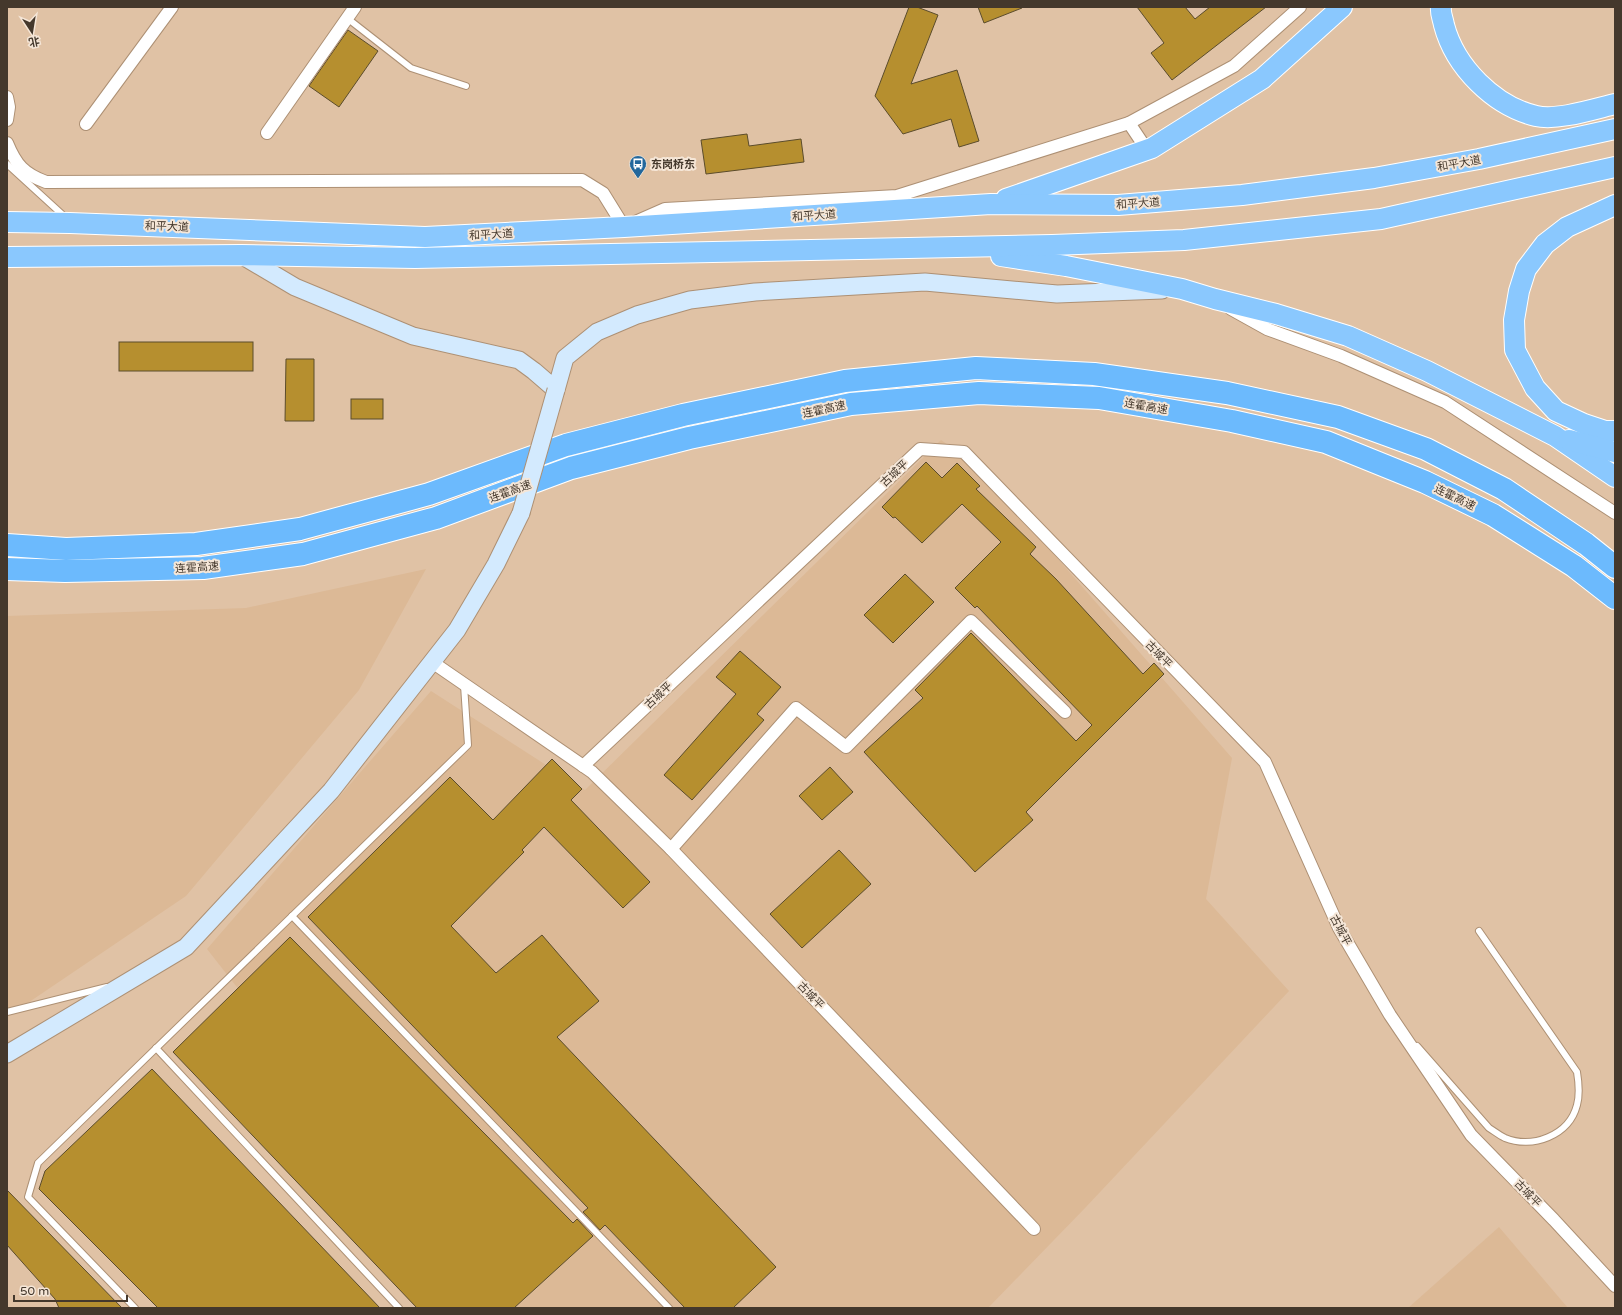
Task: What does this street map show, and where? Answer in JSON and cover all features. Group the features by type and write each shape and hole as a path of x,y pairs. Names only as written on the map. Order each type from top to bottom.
{"highway":[{"path":"991,204 1152,148 1262,79 1342,7"},
{"path":"1441,7 1447,36 1466,69 1505,104 1537,116 1567,115 1615,104"},
{"name":"和平大道","path":"7,222 70,222 425,237 624,227 991,204 1118,205 1242,195 1374,178 1479,160 1615,129"},
{"name":"和平大道","path":"7,257 241,255 415,258 952,248 1184,240 1381,219 1615,167"},
{"path":"1615,205 1567,227 1545,244 1526,269 1519,291 1514,320 1515,350 1535,388 1556,411 1584,424 1606,431 1615,431"},
{"path":"952,248 1066,266 1182,289 1276,314 1348,336 1427,371 1555,436 1615,477"},
{"name":"连霍高速","path":"7,545 66,548 196,544 300,529 429,494 566,445 683,414 845,381 976,368 1094,374 1227,392 1338,417 1426,449 1504,489 1586,544 1615,567"},
{"name":"连霍高速","path":"7,569 65,572 203,568 303,554 436,518 571,468 690,438 851,404 978,393 1099,398 1232,421 1326,442 1425,482 1493,515 1574,566 1615,598"},
{"path":"1555,436 1615,452"}],"main road":[{"path":"241,255 295,287 413,336 519,360 556,390"},
{"path":"7,1054 186,947 331,790 457,630 496,564 521,513 565,358 597,332 637,315 690,300 756,292 925,282 1058,294 1182,289"}],"street":[{"path":"86,124 172,7"},
{"path":"267,133 355,7"},
{"path":"7,143 12,156 21,168 33,177 46,182 582,180 602,192 624,227 665,209 897,196 1129,123 1234,66 1300,7"},
{"path":"7,97 9,107 7,120"},
{"path":"1129,123 1147,150"},
{"path":"1215,299 1268,329 1342,356 1445,402 1615,513"},
{"name":"古城平","path":"583,766 920,449 964,452 1265,762 1339,928 1390,1015 1471,1135 1554,1220 1615,1286"},
{"path":"671,849 796,708 846,747 971,621 1065,712"},
{"name":"古城平","path":"432,662 592,772 671,849 1034,1229"}],"lane":[{"path":"347,18 410,68 466,86"},
{"path":"7,164 70,222"},
{"path":"135,1308 28,1197 38,1163 468,745 464,683"},
{"path":"292,916 669,1308"},
{"path":"1390,1015 1489,1128 1504,1138 1521,1142 1539,1141 1555,1134 1568,1122 1577,1107 1580,1089 1577,1072 1479,931"},
{"path":"7,1012 128,981"},
{"path":"156,1048 399,1308"}],"shaded area":[{"path":"941,440 974,463 1232,758 1206,899 1289,991 1086,1207 988,1308 489,1308 207,949 431,691 585,790"},
{"path":"426,569 359,690 186,896 7,1017 7,616 246,608"},
{"path":"1499,1227 1568,1308 1408,1308"}],"building":[{"path":"909,7 917,7 938,15 911,84 957,70 979,141 959,147 951,119 903,134 875,96"},
{"path":"978,7 1022,7 1022,8 984,23"},
{"path":"1137,7 1185,7 1195,19 1210,7 1266,7 1172,80 1151,53 1164,43"},
{"path":"348,30 378,51 339,107 309,86"},
{"path":"747,134 749,146 801,139 804,162 706,174 701,140"},
{"path":"119,342 253,342 253,371 119,371"},
{"path":"286,359 314,359 314,421 285,421"},
{"path":"351,399 383,399 383,419 351,419"},
{"path":"926,462 942,478 957,463 980,486 976,489 1036,547 1030,554 1056,579 1143,674 1154,663 1164,674 1026,812 1033,820 975,872 864,752 923,698 915,690 971,633 1076,741 1092,725 977,606 975,608 955,588 1001,542 962,504 922,543 895,517 893,518 882,507"},
{"path":"905,574 934,602 893,643 864,615"},
{"path":"740,651 781,687 757,714 764,720 692,800 664,775 736,694 716,677"},
{"path":"552,759 582,789 571,800 650,882 623,908 544,827 522,850 524,852 451,926 496,973 542,935 599,1001 557,1037 776,1267 733,1308 685,1308 605,1225 600,1230 583,1212 588,1208 308,917 450,777 493,820"},
{"path":"830,767 853,792 822,820 799,796"},
{"path":"839,850 871,884 802,948 770,914"},
{"path":"290,937 573,1223 577,1219 593,1236 514,1308 417,1308 173,1052"},
{"path":"152,1069 380,1308 158,1308 39,1189 45,1171"},
{"path":"7,1190 122,1308 59,1308 55,1299 7,1245"}],"place":[{"name":"东岗桥东","path":"638,179"}]}
